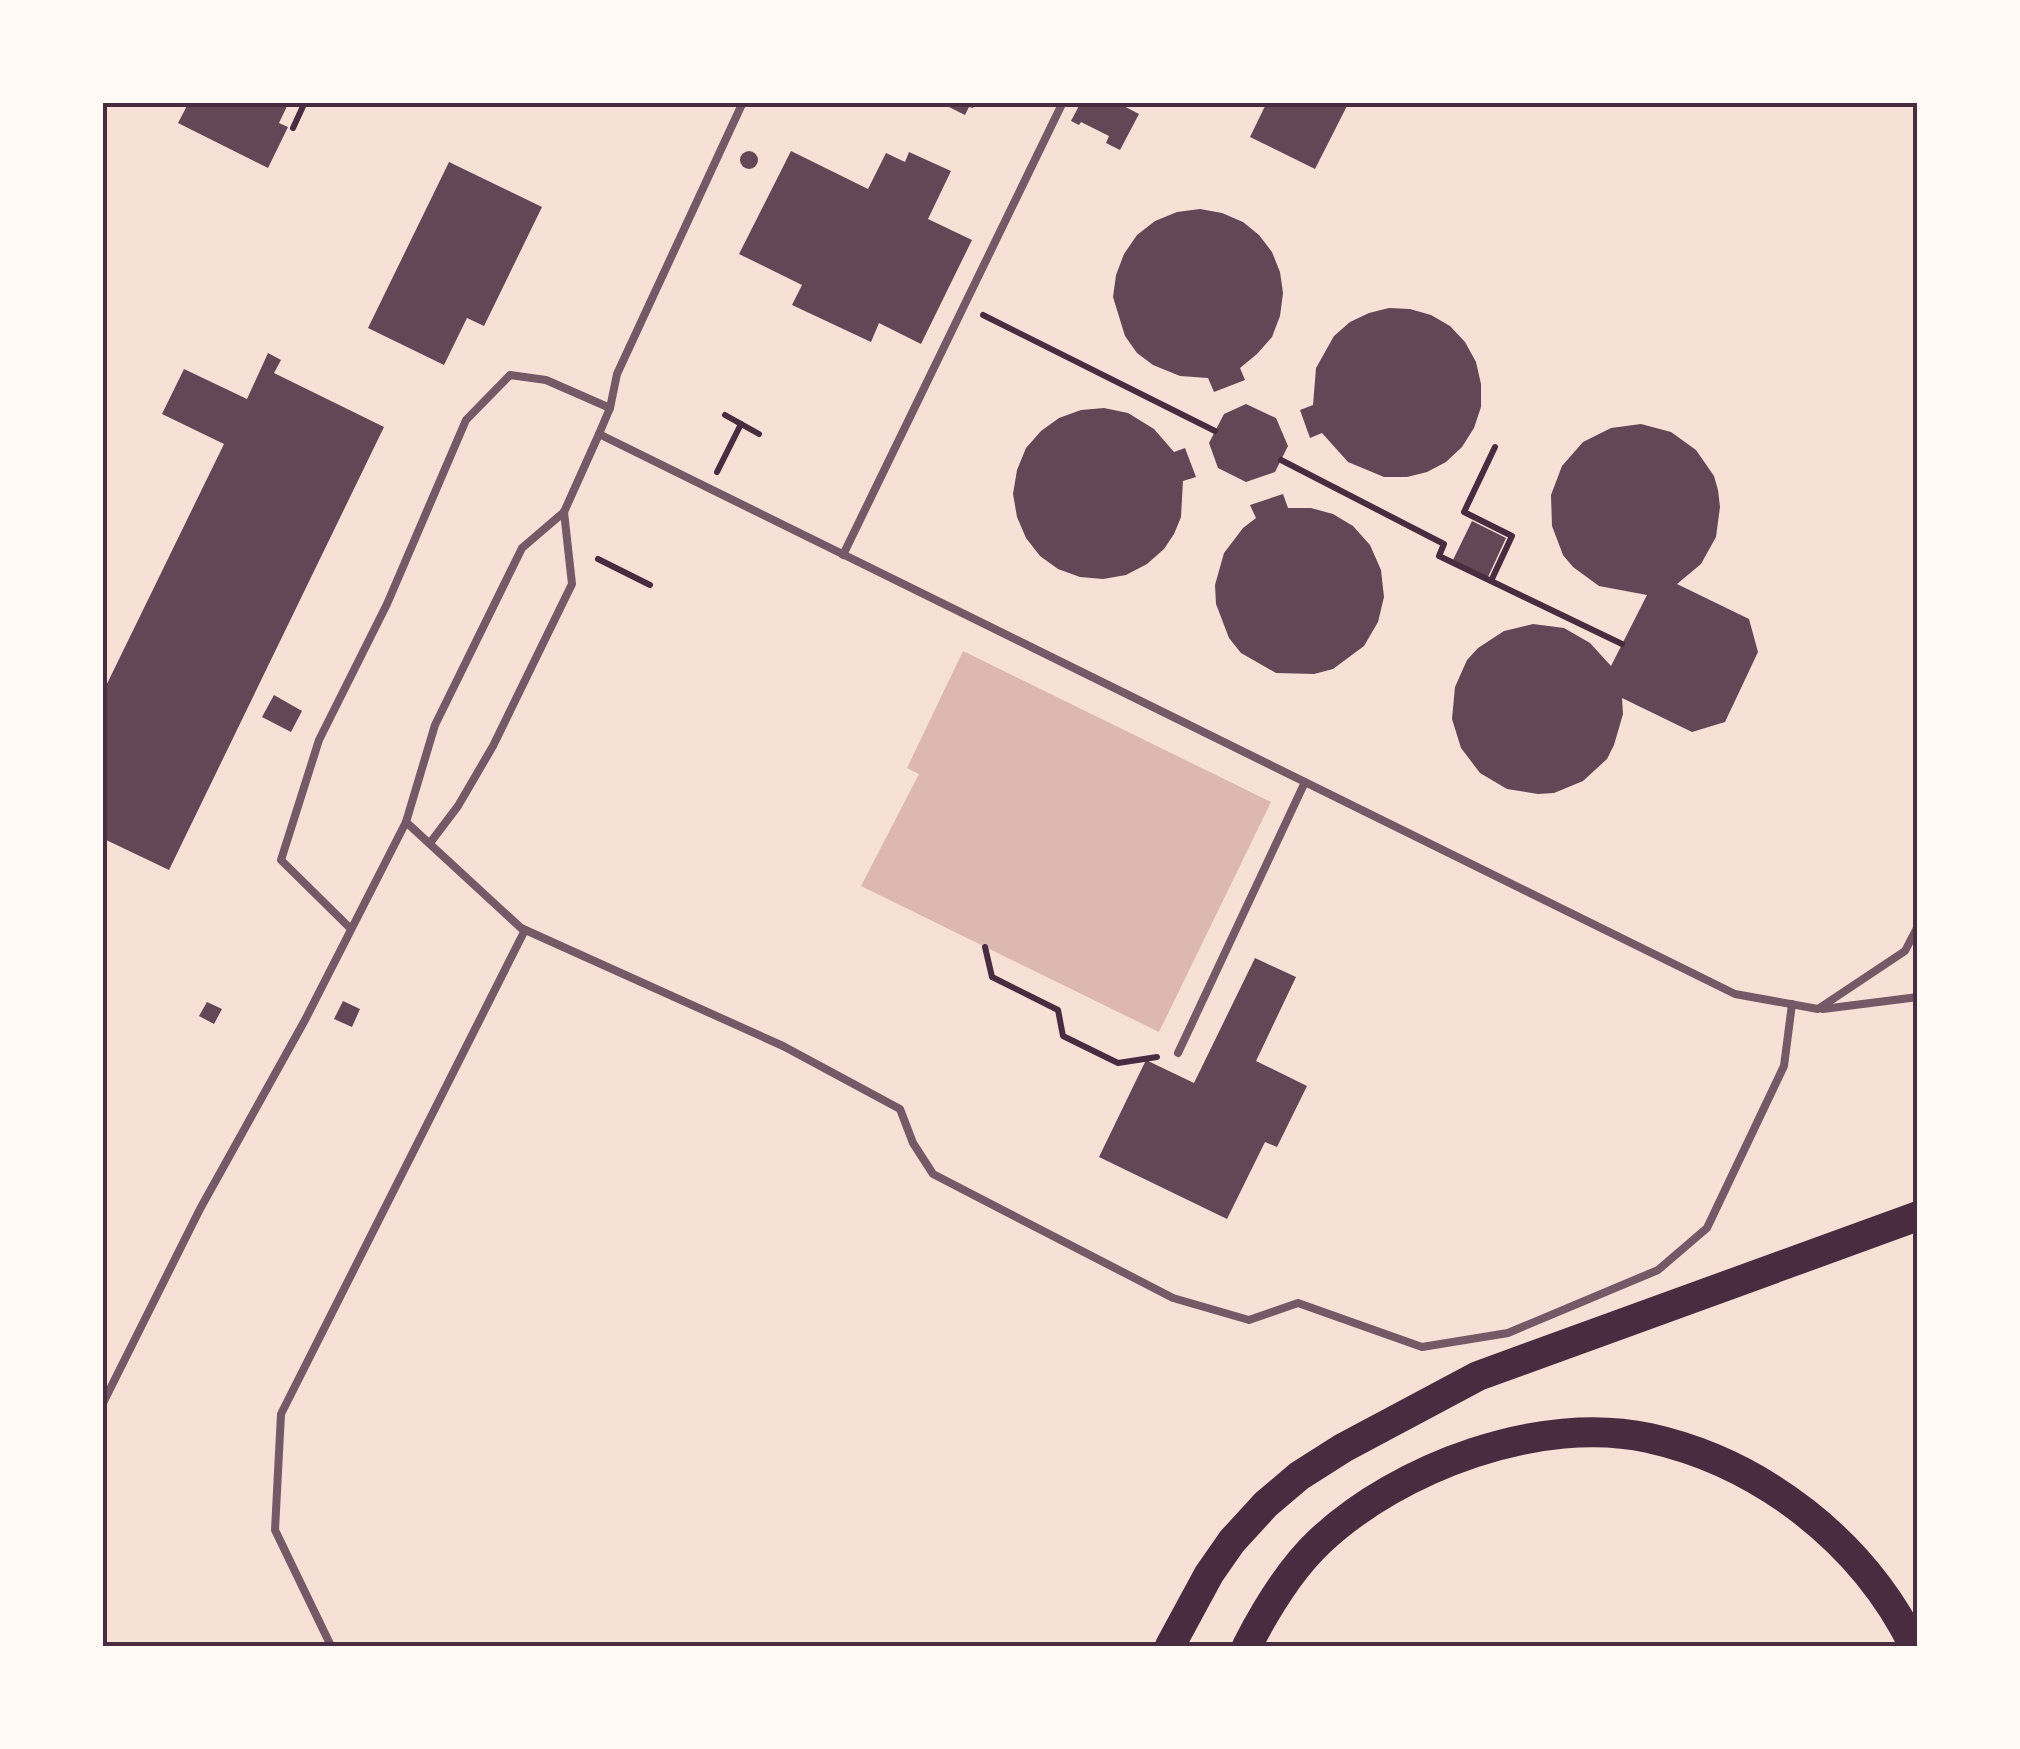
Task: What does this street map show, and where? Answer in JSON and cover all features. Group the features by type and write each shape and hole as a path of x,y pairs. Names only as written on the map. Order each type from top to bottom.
{"highway":[{"path":"1170,1646 1209,1574 1232,1541 1266,1504 1342,1448 1478,1376 1918,1216"},
{"path":"1247,1646 1265,1612 1318,1542 1396,1485 1483,1451 1554,1434 1584,1432 1648,1438 1699,1454 1788,1499 1833,1536 1874,1582 1914,1646"}],"lane":[{"path":"102,1405 200,1209 406,822 435,725 522,548 564,512 610,408 617,374 743,102"},
{"path":"843,555 1063,102"},
{"path":"351,929 281,860 319,740 388,604 466,420 510,375 546,380 610,408"},
{"path":"599,434 1735,994 1818,1009 1918,998"},
{"path":"430,843 458,806 493,746 572,584 564,512"},
{"path":"1178,1053 1305,782"},
{"path":"406,822 525,930 783,1046 900,1109 913,1143 933,1174 1173,1298 1249,1320 1298,1303 1422,1347 1508,1333 1658,1270 1707,1228 1784,1066 1792,1004"},
{"path":"1818,1009 1906,951 1918,926"},
{"path":"331,1646 275,1530 281,1414 525,930"},
{"path":"1906,999 1918,1011"}],"path":[{"path":"292,128 305,102"},
{"path":"964,306 1215,431"},
{"path":"726,416 759,434"},
{"path":"708,488 741,424"},
{"path":"1491,581 1512,536 1464,512 1494,447"},
{"path":"1280,460 1444,544 1439,556 1622,644"},
{"path":"598,559 650,585"},
{"path":"985,947 992,976 1058,1010 1063,1036 1118,1064 1178,1053"}],"shaded area":[{"path":"963,651 1271,802 1159,1032 861,886 919,774 907,768"}],"building":[{"path":"189,102 289,102 279,123 288,127 268,168 178,123"},
{"path":"939,102 976,102 965,115"},
{"path":"1081,102 1116,102 1139,114 1120,150 1106,143 1109,136 1071,121"},
{"path":"1267,102 1349,102 1315,169 1250,137"},
{"path":"749,151 758,160 749,169 740,160"},
{"path":"791,151 868,189 886,153 905,162 909,152 951,171 928,219 972,240 921,344 879,323 871,342 792,305 802,285 739,254"},
{"path":"449,162 542,207 484,326 467,318 444,365 368,328"},
{"path":"1200,209 1243,222 1259,235 1272,252 1283,293 1272,337 1240,368 1245,380 1214,392 1208,378 1180,376 1153,365 1137,353 1125,336 1113,297 1124,254 1137,235 1155,221 1177,212"},
{"path":"1389,308 1431,315 1450,326 1476,362 1481,384 1481,407 1462,447 1446,462 1407,477 1384,477 1348,462 1322,433 1310,438 1300,410 1313,405 1316,368 1334,336 1350,322"},
{"path":"268,353 281,360 274,373 384,427 169,870 102,838 102,694 224,444 162,414 184,369 247,399"},
{"path":"1246,404 1276,418 1288,446 1275,472 1246,482 1218,468 1209,443 1224,414"},
{"path":"1104,408 1128,413 1154,429 1174,452 1185,448 1196,477 1183,481 1181,517 1164,549 1126,575 1103,579 1080,577 1058,569 1040,556 1026,538 1013,494 1026,448 1041,431 1059,418 1081,410"},
{"path":"1641,424 1671,432 1696,450 1714,476 1720,507 1716,537 1701,564 1677,584 1749,619 1758,652 1725,722 1692,732 1622,698 1623,714 1614,745 1607,759 1583,781 1554,793 1507,789 1480,773 1461,748 1452,719 1455,687 1467,660 1478,648 1504,631 1533,624 1564,628 1590,643 1611,666 1647,595 1599,586 1573,567 1563,555 1552,526 1551,495 1562,466 1583,442 1611,428"},
{"path":"1283,494 1288,508 1311,508 1333,514 1353,526 1370,545 1381,570 1384,597 1378,622 1364,646 1333,669 1314,674 1276,673 1241,653 1229,638 1216,604 1215,585 1224,553 1256,518 1250,505"},
{"path":"1472,521 1506,538 1488,577 1453,560"},
{"path":"274,695 302,711 291,732 262,717"},
{"path":"1255,958 1296,977 1256,1061 1307,1086 1277,1147 1265,1142 1227,1219 1099,1157 1146,1060 1194,1083"},
{"path":"343,1001 360,1009 352,1027 334,1019"},
{"path":"207,1002 222,1009 214,1024 199,1016"}]}
